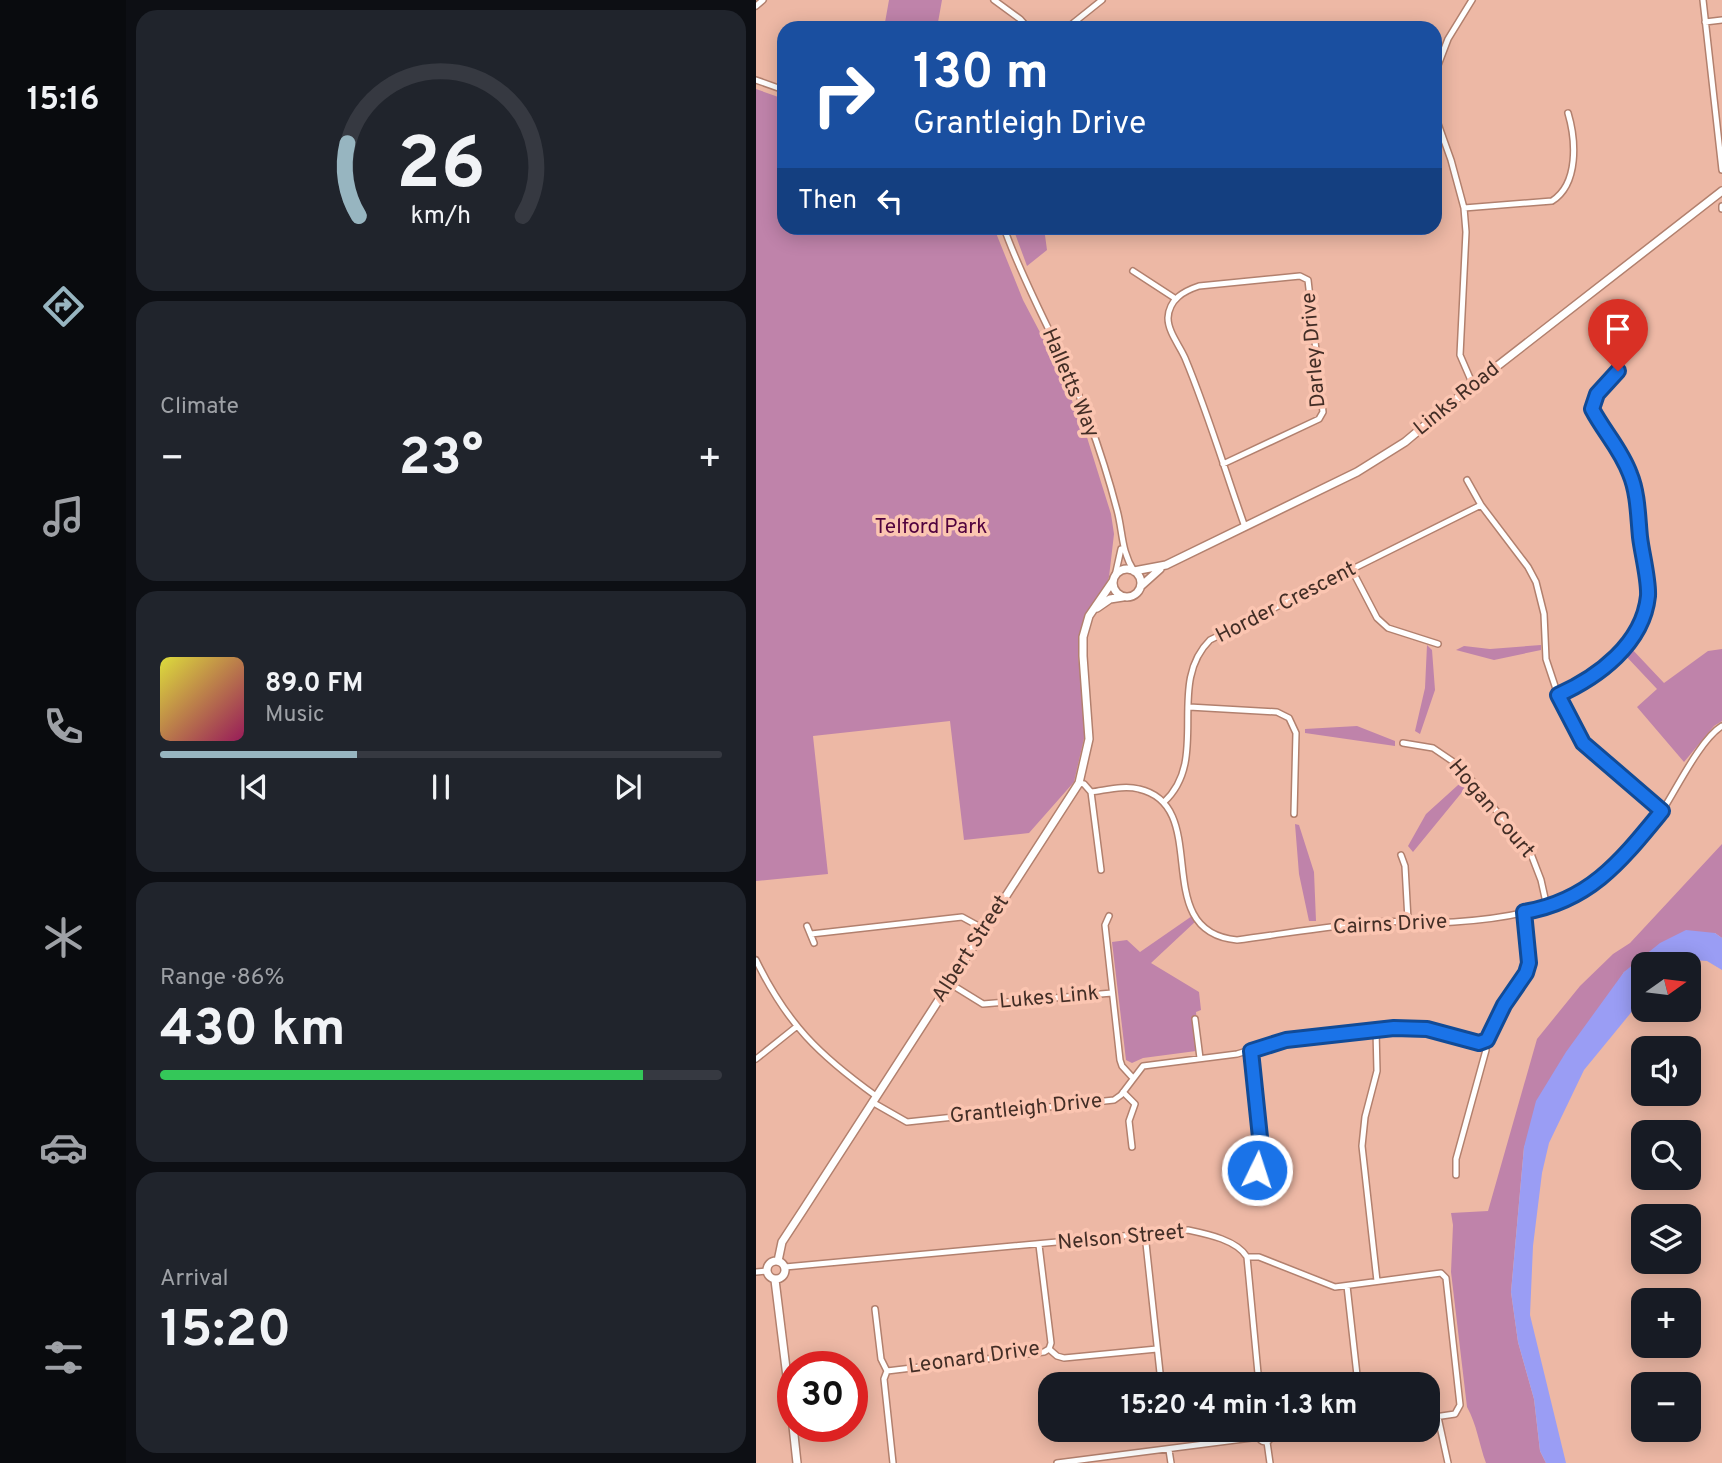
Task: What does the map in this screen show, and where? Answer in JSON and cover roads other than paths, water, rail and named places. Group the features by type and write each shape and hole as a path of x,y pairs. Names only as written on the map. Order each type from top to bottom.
{"street":[{"path":"756,6 763,0"},
{"path":"994,0 1022,21"},
{"path":"1076,21 1102,0"},
{"path":"1442,55 1448,39 1472,0"},
{"path":"1703,0 1722,170"},
{"path":"1705,22 1722,20"},
{"path":"756,79 777,87"},
{"path":"1464,208 1552,201 1560,196 1567,184 1573,159 1574,134 1568,113"},
{"path":"1442,135 1464,208 1466,232 1460,355 1473,385"},
{"name":"Links Road","path":"1134,571 1166,565 1357,472 1395,449 1722,191"},
{"name":"Halletts Way","path":"1007,235 1018,267 1067,368 1087,417 1114,498 1127,561 1134,571"},
{"path":"1133,271 1176,299 1172,303 1168,319 1172,334 1185,357 1245,527"},
{"name":"Darley Drive","path":"1176,299 1184,291 1199,286 1300,276 1308,280 1324,412 1319,419 1223,464"},
{"path":"1558,695 1580,685 1623,649 1637,633 1648,596 1632,477 1620,450 1599,423 1592,409 1597,394 1618,371"},
{"path":"1467,480 1481,505 1528,567 1536,582 1545,614 1546,659 1558,695 1583,743 1662,811"},
{"name":"Horder Crescent","path":"1164,802 1180,784 1186,765 1192,669 1195,659 1210,640 1481,505"},
{"name":"Halletts Way","path":"1114,579 1122,542"},
{"name":"Links Road","path":"1141,586 1166,565"},
{"path":"1089,616 1110,599 1133,597 1141,586 1140,576 1134,571 1123,570 1114,579 1115,591 1123,597"},
{"path":"1352,570 1377,618 1388,628 1438,644"},
{"name":"Albert Street","path":"778,1261 782,1242 1079,783 1089,739 1083,637 1089,616 1114,579"},
{"path":"1189,707 1277,712 1289,718 1296,733 1294,814"},
{"name":"Cairns Drive","path":"1164,802 1177,828 1190,909 1197,920 1219,936 1237,940 1374,922 1454,922 1547,907 1570,899 1603,878 1662,811 1703,746 1722,726"},
{"name":"Hogan Court","path":"1403,743 1433,748 1461,767 1531,854 1547,907"},
{"path":"1079,783 1084,784 1091,792 1101,870"},
{"path":"1091,792 1138,788 1164,802"},
{"path":"1401,855 1405,866 1408,920"},
{"path":"1109,916 1105,925 1120,1063 1132,1077 1143,1066 1251,1051 1286,1040 1376,1030 1427,1029 1479,1043 1487,1040 1504,1005 1526,973 1529,963 1524,912"},
{"path":"811,934 962,917 984,929"},
{"path":"807,926 814,943"},
{"name":"Grantleigh Drive","path":"756,960 772,993 817,1051 874,1099 907,1122 1115,1100 1132,1077"},
{"name":"Lukes Link","path":"949,983 983,1004 1112,993"},
{"path":"1195,1018 1200,1058"},
{"path":"756,1059 796,1027"},
{"path":"1376,1030 1377,1071 1365,1117 1362,1146 1377,1282"},
{"path":"1457,1175 1455,1159 1486,1050 1483,1041"},
{"path":"1251,1051 1261,1147 1257,1170"},
{"path":"1123,1092 1135,1104 1129,1121 1132,1147"},
{"name":"Nelson Street","path":"785,1267 1191,1230 1232,1244 1242,1249 1247,1256 1259,1256 1333,1286 1437,1273 1444,1275 1460,1405 1455,1414 1440,1417"},
{"path":"1145,1234 1160,1372"},
{"name":"Leonard Drive","path":"893,1463 884,1379 887,1371 1044,1352 1049,1349 1051,1343 1039,1245"},
{"path":"1247,1256 1258,1372"},
{"path":"778,1261 785,1267 784,1276 775,1280 769,1277 767,1271 769,1264 778,1261"},
{"path":"756,1272 767,1271"},
{"path":"775,1280 784,1351"},
{"path":"1347,1286 1356,1372"},
{"path":"875,1309 881,1359 887,1371"},
{"path":"1049,1349 1056,1356 1064,1358 1157,1349"},
{"path":"1440,1426 1448,1463"},
{"path":"795,1442 797,1463"},
{"path":"1057,1463 1224,1442"},
{"path":"1267,1442 1270,1463"},
{"path":"1169,1450 1171,1463"}],"water":[{"path":"1686,930 1715,933 1722,938 1722,970 1701,961 1701,952 1649,952"},
{"path":"1631,966 1631,1013 1584,1070 1549,1143 1542,1173 1533,1246 1530,1315 1566,1463 1546,1463 1540,1451 1534,1399 1518,1342 1511,1292 1524,1147 1536,1101 1566,1052 1624,972"}],"park label":[{"name":"Telford Park","path":"931,527"}]}
